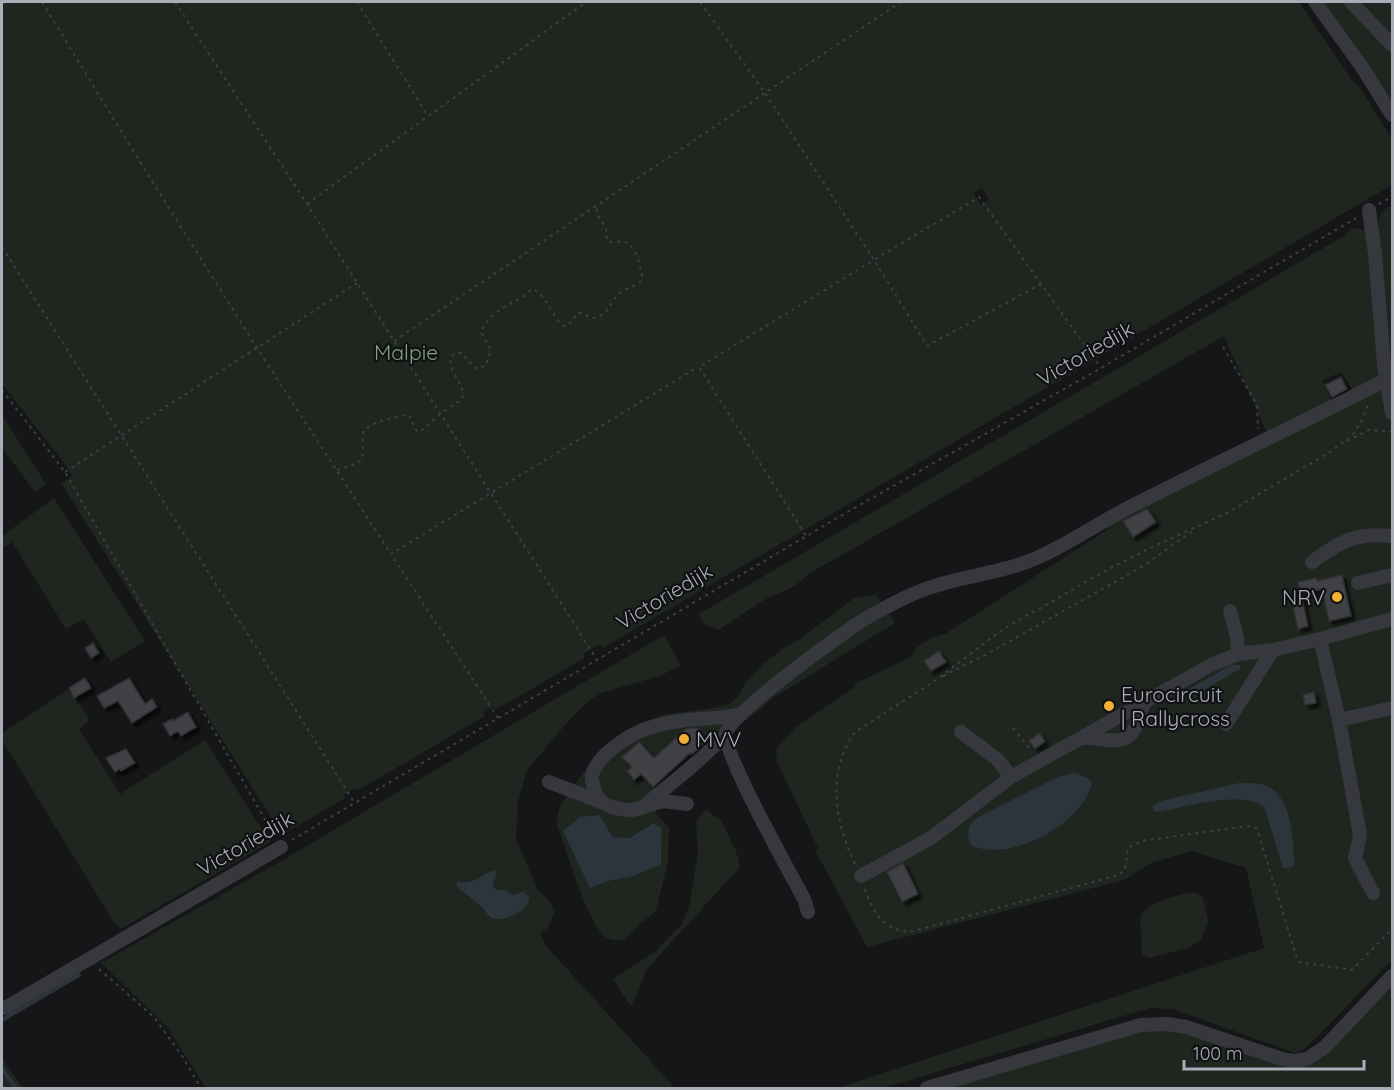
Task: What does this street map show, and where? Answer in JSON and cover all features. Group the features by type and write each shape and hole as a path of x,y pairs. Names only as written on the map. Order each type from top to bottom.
{"street":[{"path":"1315,2 1362,67 1392,115"},
{"path":"1351,2 1392,45"},
{"path":"1369,210 1386,380 1392,413"},
{"path":"646,806 726,735 728,729 742,714 843,633 888,606 926,589 1002,570 1040,557 1125,510 1386,380"},
{"path":"1312,562 1344,541 1370,534 1392,536"},
{"path":"1358,583 1392,575"},
{"path":"1230,611 1237,637 1238,654"},
{"path":"861,876 931,838 1011,777 1211,665 1238,654 1273,650 1392,619"},
{"path":"1320,639 1339,720 1360,835 1355,858 1373,893"},
{"path":"1226,724 1273,650"},
{"path":"1079,738 1090,737 1113,741 1125,738 1134,729 1140,711 1147,701"},
{"path":"1339,720 1392,708"},
{"path":"601,802 593,786 592,775 596,767 618,744 644,730 672,722 742,714"},
{"path":"961,732 998,760 1011,777"},
{"path":"726,735 732,759 804,899 808,912"},
{"path":"994,743 998,760"},
{"path":"549,782 625,810 638,810 663,801 687,804"},
{"name":"Victoriedijk","path":"2,1008 281,847"},
{"path":"927,1089 1119,1031 1155,1024 1186,1027 1282,1059 1301,1060 1314,1056 1325,1047 1392,976"}],"path":[{"path":"2,4 6,2"},
{"path":"42,2 257,348 498,718"},
{"path":"175,2 307,204 597,660"},
{"path":"357,2 428,116"},
{"path":"307,204 586,2"},
{"path":"700,2 765,93 927,346 1041,284"},
{"path":"394,341 901,2"},
{"path":"391,554 979,196 1101,368"},
{"path":"337,470 352,467 363,458 364,430 369,425 409,415 416,430 420,432 462,399 463,394 451,366 451,357 455,353 461,353 478,369 486,365 491,350 481,332 484,324 506,305 533,289 540,292 559,322 567,326 578,313 591,318 602,316 619,294 642,280 633,249 625,242 607,241 606,228 598,216 596,206"},
{"name":"Victoriedijk","path":"281,847 806,536 1101,368 1349,222"},
{"path":"2,248 355,803"},
{"path":"65,472 357,283"},
{"path":"1223,347 1257,405 1258,444"},
{"path":"699,367 806,536"},
{"path":"2,390 65,472 281,847"},
{"path":"1340,445 1357,429 1369,403"},
{"path":"936,680 1002,630 1105,571 1227,513 1340,445 1370,430 1392,432"},
{"path":"1199,526 1143,566 987,654 936,680 855,732 847,743 839,766 836,806 869,902 879,919 893,929 910,932 1119,875 1125,869 1128,848 1134,843 1249,826 1256,828 1258,832 1298,962 1352,970 1392,929"},
{"path":"1013,728 1040,760"},
{"path":"88,958 154,1017 182,1056 201,1089"}],"green space":[{"name":"Malpie","path":"2,2 1299,2 1354,83 1361,89 1392,139 1392,185 603,648 600,644 583,654 585,658 495,710 493,707 483,713 485,716 357,791 355,788 344,795 345,798 282,835 61,483 72,476 64,463 2,384","holes":["982,188 989,200 981,205 973,193"]},
{"path":"1320,2 1347,2 1392,51 1392,107"},
{"path":"1360,2 1392,2 1392,38 1363,6"},
{"name":"Eurocircuit | Rallycross","path":"1392,205 1392,960 1306,1048 1295,1053 1173,1009 1150,1008 883,1088 837,1088 1264,948 1246,868 1191,851 1151,863 1124,880 867,947 815,850 818,848 776,760 777,747 797,726 855,687 856,683 911,657 917,647 933,637 945,634 1107,530 1111,521 1353,392 1341,372 1322,381 1332,402 1268,435 1224,336 807,575 795,586 762,601 719,630 704,624 699,614 1344,236 1352,228 1366,230 1378,228 1381,214"},
{"path":"2,415 46,484 35,492 2,448"},
{"path":"54,498 145,641 111,662 84,619 66,629 12,542 2,549 2,536"},
{"path":"876,595 895,623 771,699 760,710 724,733 651,798 657,815 669,827 668,861 656,911 625,940 605,937 596,926 583,899 557,825 560,806 583,773 609,745 661,715 720,707 731,703 739,695 745,683 765,662 854,598","holes":["599,816 613,837 628,838 653,823 662,828 661,865 634,876 590,888"]},
{"path":"664,635 681,666 659,676 602,693 591,699 570,719 527,770 518,802 516,839 538,891 549,900 554,912 549,927 540,933 547,947 675,1088 206,1088 167,1027 101,963 281,861","holes":["495,870 497,875 493,883 495,889 513,895 524,891 530,898 525,908 505,919 483,911 476,902 459,889 459,881 468,883"]},
{"path":"69,689 90,720 79,729 120,794 205,740 270,842 121,929 115,924 2,740 2,733"},
{"path":"706,809 722,822 736,851 740,867 647,969 631,1007 613,979 653,953 682,924 689,906 698,853 696,821"},
{"path":"1195,892 1203,897 1208,921 1202,939 1188,948 1149,958 1142,954 1140,915 1165,899"},
{"path":"1392,983 1392,1088 941,1088 1122,1034 1164,1027 1299,1064"},
{"path":"2,1058 23,1088 2,1088"}],"shaded area":[{"path":"1231,665 1240,665 1241,668 1197,694 1192,696 1187,694 1189,689"},
{"path":"1075,773 1088,778 1092,783 1086,798 1075,813 1060,826 1024,845 1005,849 987,849 971,845 968,839 969,826 978,817 1060,776"},
{"path":"1239,783 1264,785 1278,794 1288,813 1294,866 1284,869 1282,866 1265,808 1255,803 1243,800 1214,801 1159,812 1154,811 1152,807 1161,801"},
{"path":"599,815 613,837 629,838 653,823 662,828 661,865 634,876 590,888 563,831 580,817"},
{"path":"495,870 497,875 493,883 495,889 507,891 513,895 524,891 530,898 520,912 502,919 491,918 456,884 459,881 473,881"}],"building":[{"path":"1341,377 1347,389 1332,397 1325,385"},
{"path":"1147,509 1156,522 1133,537 1123,521"},
{"path":"1342,575 1351,616 1329,621 1322,589 1301,594 1298,582 1316,578 1317,581"},
{"path":"1301,595 1308,626 1298,629 1291,597"},
{"path":"93,643 99,653 91,658 85,648"},
{"path":"939,651 946,662 931,671 924,661"},
{"path":"85,678 91,688 74,698 69,688"},
{"path":"129,678 145,704 152,699 157,707 132,723 118,701 104,708 97,696"},
{"path":"1314,692 1316,703 1305,705 1303,695"},
{"path":"188,712 196,727 181,736 178,731 170,736 163,724"},
{"path":"697,728 706,738 704,743 653,787 641,774 634,780 627,771 632,767 622,757 639,742 654,758 686,729"},
{"path":"1039,733 1045,741 1035,749 1029,741"},
{"path":"126,749 135,763 115,772 106,758"},
{"path":"903,863 918,894 902,902 887,872"}],"waterway":[{"path":"2,1020 79,975"},
{"path":"2,1069 16,1088"}],"place":[{"name":"NRV","path":"1337,597"},
{"name":"Eurocircuit | Rallycross","path":"1109,706"},
{"name":"MVV","path":"684,739"}]}
